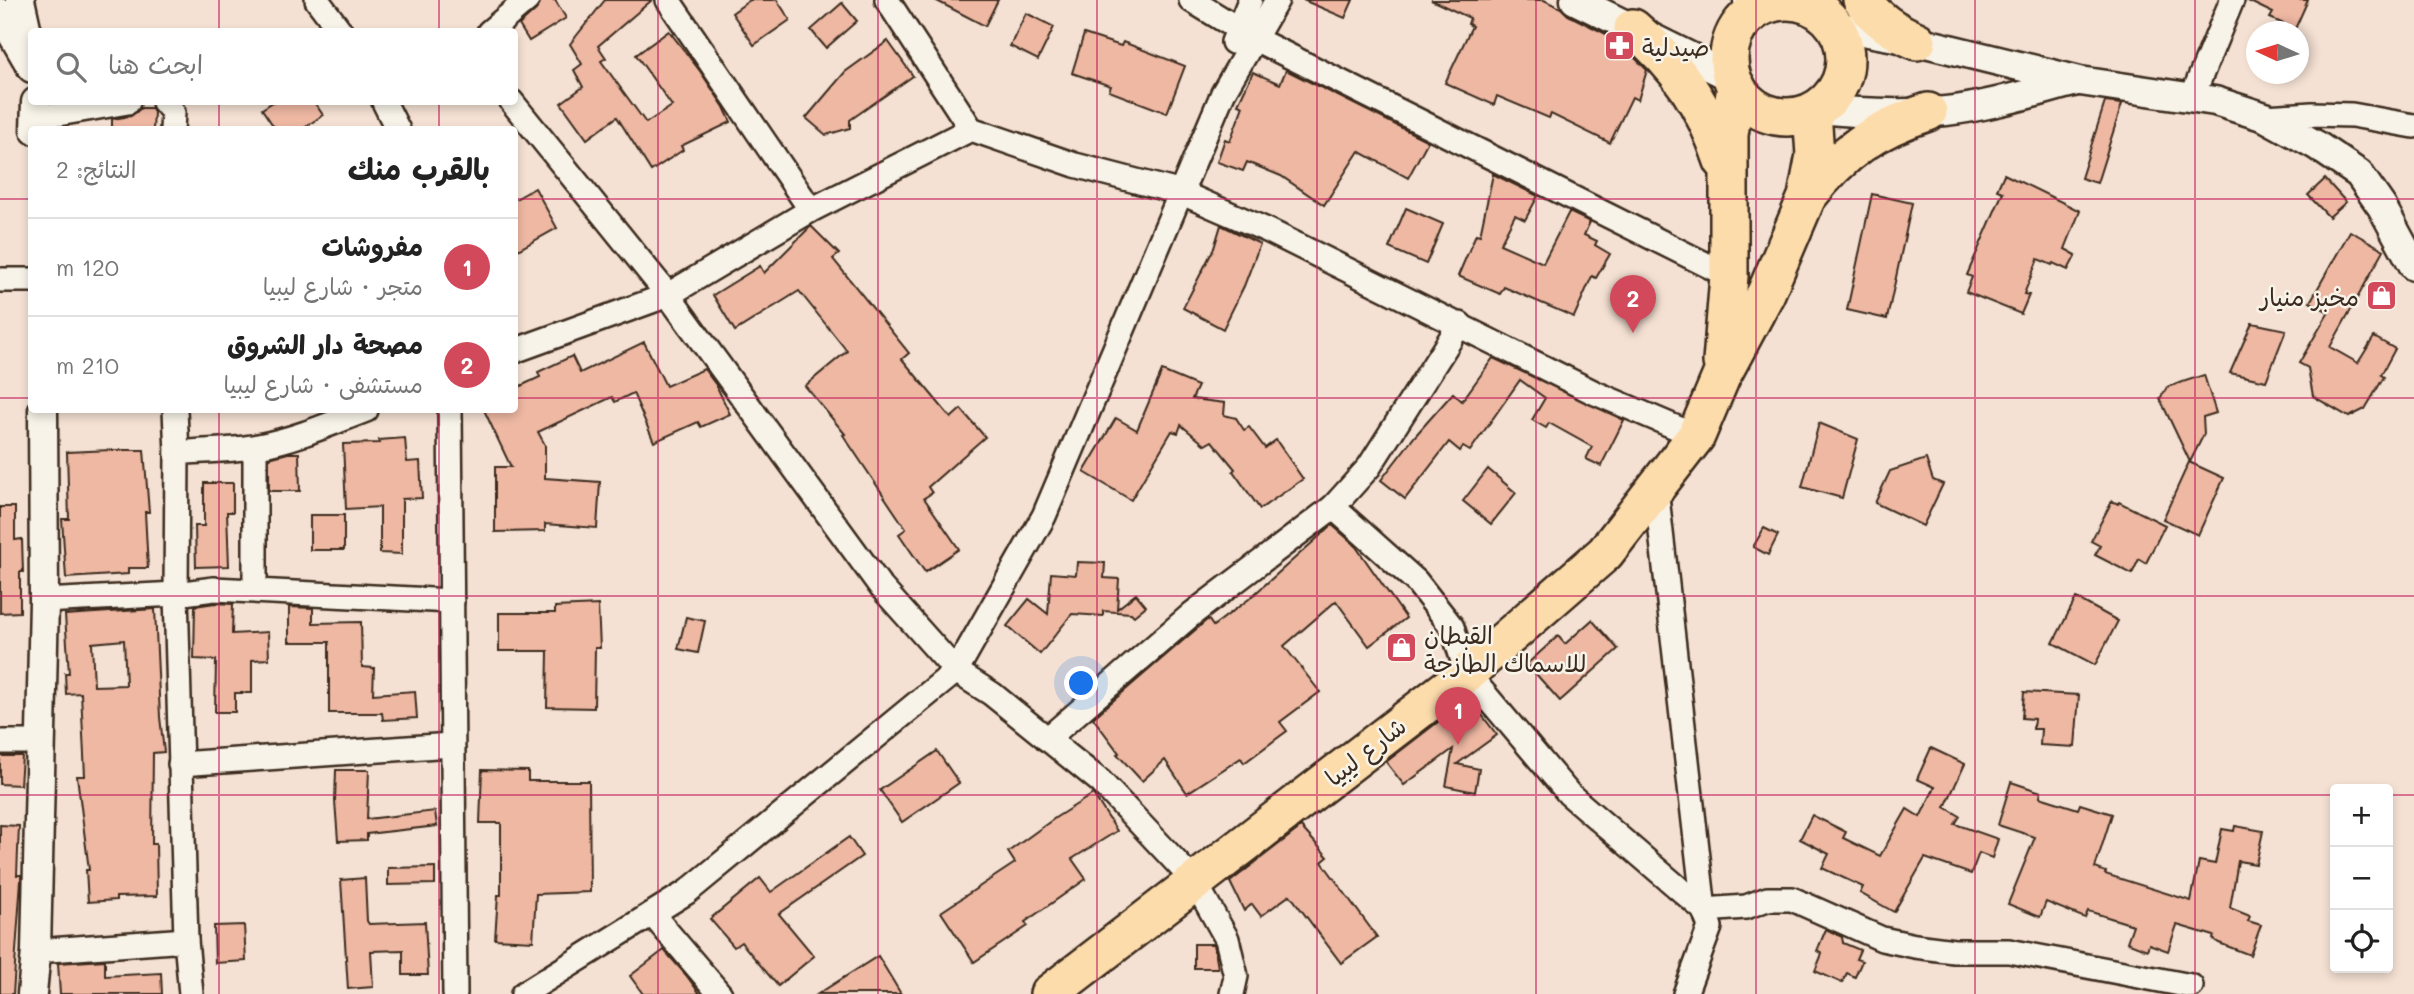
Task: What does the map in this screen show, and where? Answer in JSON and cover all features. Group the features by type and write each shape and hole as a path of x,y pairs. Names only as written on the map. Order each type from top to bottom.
{"main road":[{"path":"1862,0 1878,19 1896,32 1917,41"},
{"path":"1721,377 1729,276 1729,135 1734,82 1730,66 1732,42 1744,20 1762,2 1802,3 1834,15 1842,38 1845,64 1836,90 1815,110 1787,117 1763,112 1752,105 1734,82"},
{"path":"1633,28 1673,66 1699,102 1724,163 1730,196"},
{"path":"1721,377 1766,293 1807,197 1815,155 1815,110"},
{"path":"1807,197 1825,173 1863,141 1898,122 1928,112"},
{"name":"شارع ليبيا","path":"1049,994 1467,673 1605,553 1696,436 1721,377"}],"street":[{"path":"20,0 28,35"},
{"path":"317,0 338,28"},
{"path":"494,28 527,0"},
{"path":"668,0 811,210"},
{"path":"1191,0 1246,35 1729,276"},
{"path":"523,994 687,892 956,671 1044,516 1223,93 1246,35 1250,0"},
{"path":"1246,35 1277,0"},
{"path":"1575,0 1734,82"},
{"path":"2192,97 2232,0"},
{"path":"898,6 971,129 1075,165 1182,193 1269,231 1593,392 1696,436"},
{"path":"0,13 28,61"},
{"path":"1834,15 1917,41 2080,81 2192,97 2265,117 2316,145 2359,174 2382,208 2414,267"},
{"path":"1815,110 1928,112 1982,105 2080,81"},
{"path":"35,116 108,105"},
{"path":"167,105 173,112 172,126"},
{"path":"386,105 396,126"},
{"path":"514,105 668,295 881,586 956,671 992,694 1101,782 1195,882 1227,939 1237,976 1232,994"},
{"path":"2265,117 2352,115 2414,126"},
{"path":"518,350 668,295 811,210 971,129"},
{"path":"0,281 28,280"},
{"path":"1047,739 1192,614 1334,508 1369,467 1460,324"},
{"path":"32,994 36,951 44,601 43,413"},
{"path":"175,413 180,764 186,940 191,994"},
{"path":"177,453 255,447 311,420 350,413"},
{"path":"450,413 455,994"},
{"path":"255,447 256,590"},
{"path":"1656,488 1704,910 1710,927 1685,994"},
{"path":"1334,508 1416,581 1452,627 1467,673 1569,794 1704,910 1746,907 1767,899 1792,899 1882,939 1954,951 2009,951 2191,986"},
{"path":"44,601 176,594 214,589 452,601"},
{"path":"0,742 40,742"},
{"path":"180,764 451,745"},
{"path":"652,914 720,994"},
{"path":"36,951 186,940"}],"building":[{"path":"541,0 555,0 566,18 529,41 519,25 536,10"},
{"path":"605,0 652,0 598,46 606,58 601,61 646,123 672,106 636,55 669,31 700,71 731,122 681,146 683,150 651,171 617,117 587,139 561,103 583,87 574,70 582,64 570,44"},
{"path":"750,0 777,0 790,20 754,45 732,13"},
{"path":"935,0 998,0 985,26"},
{"path":"1303,0 1353,0 1345,18"},
{"path":"1431,0 1544,0 1561,8 1568,15 1616,39 1647,70 1638,100 1632,97 1610,143 1551,114 1549,118 1497,96 1494,105 1445,83 1472,26 1468,24 1470,18"},
{"path":"2246,0 2308,0 2299,21 2277,21 2270,18 2273,13"},
{"path":"842,3 857,21 826,48 811,30"},
{"path":"1026,13 1054,27 1038,60 1010,46"},
{"path":"1084,34 1121,46 1123,42 1185,66 1167,113 1109,91 1111,86 1072,73"},
{"path":"888,41 913,76 850,120 850,128 826,135 806,118 845,72"},
{"path":"1286,70 1428,141 1408,178 1359,151 1324,205 1281,176 1247,162 1243,171 1217,162 1225,139 1230,141 1243,106 1238,104 1253,72 1280,84"},
{"path":"2105,102 2122,104 2097,183 2081,178"},
{"path":"268,105 316,105 323,115 307,126 273,126 262,109"},
{"path":"141,108 152,108 153,126 112,126 112,119 131,116"},
{"path":"1493,174 1538,196 1525,220 1515,215 1500,244 1543,263 1569,212 1590,222 1584,235 1597,241 1595,245 1610,254 1596,278 1592,276 1574,317 1504,287 1500,294 1458,276 1476,234 1480,235"},
{"path":"2004,174 2080,211 2065,249 2076,255 2068,270 2038,259 2024,294 2029,295 2021,314 1966,292 1972,277 1967,275 2003,192 1997,190"},
{"path":"2325,179 2346,202 2329,217 2308,195"},
{"path":"535,188 557,228 518,250 518,198"},
{"path":"1872,194 1912,203 1887,319 1847,310"},
{"path":"1406,208 1443,224 1426,264 1389,248"},
{"path":"1221,225 1260,244 1223,329 1183,308 1214,248"},
{"path":"811,226 839,254 833,259 909,353 902,359 951,418 961,409 985,437 928,487 932,493 924,498 959,549 925,572 899,534 906,529 843,435 845,434 805,386 847,351 799,291 735,331 713,295 760,266 764,273"},
{"path":"2350,231 2384,250 2330,347 2358,363 2374,337 2395,349 2381,375 2384,377 2365,409 2349,417 2313,396 2308,368 2299,363 2329,312 2310,302"},
{"path":"2252,323 2286,330 2266,381 2230,373"},
{"path":"644,342 666,386 704,369 716,385 730,414 701,427 698,422 654,442 633,393 615,402 612,397 538,432 545,445 545,478 600,482 597,528 545,524 545,531 495,532 495,467 511,467 485,413 518,413 518,387 540,377 538,372 572,356 580,373"},
{"path":"1493,358 1624,420 1601,466 1586,459 1592,447 1549,423 1546,428 1532,420 1545,398 1520,380 1470,451 1463,447 1460,451 1449,442 1405,499 1381,480 1453,393 1462,401"},
{"path":"1162,371 1198,386 1192,399 1225,403 1224,415 1236,418 1244,430 1249,427 1265,448 1276,440 1303,479 1260,509 1233,471 1235,469 1212,441 1205,445 1181,425 1178,433 1172,431 1131,500 1084,472 1116,418 1137,430"},
{"path":"2204,375 2216,413 2203,417 2204,434 2190,462 2160,399 2167,387"},
{"path":"1819,423 1858,439 1842,498 1802,487"},
{"path":"405,438 407,462 420,461 422,498 402,499 402,554 380,553 380,507 346,509 343,444 380,443 379,440"},
{"path":"144,450 149,512 145,512 148,568 128,568 128,574 66,578 62,519 69,519 67,452"},
{"path":"299,453 300,491 269,491 269,458"},
{"path":"1926,459 1933,480 1943,484 1923,526 1875,503 1890,471"},
{"path":"2189,462 2224,478 2198,535 2163,519"},
{"path":"1488,469 1516,493 1491,524 1463,501"},
{"path":"204,483 233,483 233,512 227,512 229,566 196,567 195,526 204,526"},
{"path":"2112,501 2165,525 2146,563 2139,559 2132,574 2095,555 2100,546 2091,541"},
{"path":"0,507 15,507 15,540 22,539 20,612 0,613"},
{"path":"310,515 344,515 344,550 310,550"},
{"path":"1332,525 1354,544 1406,618 1369,646 1336,601 1284,646 1320,692 1280,722 1287,731 1244,763 1241,758 1187,793 1165,760 1142,781 1117,754 1119,753 1093,718 1208,619 1213,626 1249,599"},
{"path":"1764,528 1778,535 1768,555 1753,547"},
{"path":"1077,562 1105,563 1104,578 1119,579 1117,609 1136,594 1146,606 1134,616 1131,613 1103,611 1103,616 1072,614 1040,654 1007,626 1029,599 1048,614 1051,573 1076,575"},
{"path":"2076,598 2118,621 2095,665 2053,643"},
{"path":"233,604 232,634 268,632 269,659 252,660 252,693 235,693 235,712 215,712 216,660 194,659 195,606"},
{"path":"598,605 600,648 595,648 594,708 547,707 548,651 499,651 499,613 555,613 555,607"},
{"path":"289,607 313,608 313,623 361,622 362,667 374,668 373,694 415,691 417,718 383,720 382,713 329,713 329,642 289,642"},
{"path":"155,609 164,752 153,753 152,844 156,844 157,896 116,897 116,900 88,902 86,870 89,870 77,776 85,776 81,693 66,694 65,673 69,673 65,615","holes":["124,640 126,685 94,686 92,643"]},
{"path":"686,617 705,621 698,653 678,649"},
{"path":"1592,620 1618,649 1560,701 1527,664 1558,636 1565,644"},
{"path":"2024,692 2079,695 2075,747 2040,745 2041,729 2033,729 2034,719 2022,718"},
{"path":"1469,698 1497,735 1457,764 1479,769 1475,792 1446,786 1453,749 1404,785 1386,762"},
{"path":"1931,748 1965,764 1945,807 1960,816 1955,824 1998,839 1992,858 1979,853 1971,874 1925,858 1894,912 1860,893 1863,887 1822,868 1829,854 1800,839 1812,815 1846,832 1843,838 1880,856 1907,809 1920,817 1935,787 1917,779"},
{"path":"937,751 959,783 902,822 880,790"},
{"path":"0,756 22,756 20,785 0,784"},
{"path":"336,770 369,770 367,819 435,811 437,826 367,834 367,840 338,841"},
{"path":"482,770 528,771 528,781 589,781 590,892 536,894 533,941 495,939 498,895 501,895 501,823 480,823"},
{"path":"2011,782 2041,792 2040,797 2078,809 2080,804 2112,814 2095,868 2106,872 2105,874 2191,901 2199,861 2215,864 2222,829 2234,831 2235,826 2263,831 2256,864 2238,861 2230,908 2250,916 2248,921 2261,925 2250,955 2219,943 2213,939 2214,936 2177,925 2168,951 2149,944 2147,950 2127,942 2133,925 2088,911 2085,918 2046,902 2040,917 2008,904 2035,837 1998,825"},
{"path":"1093,794 1117,831 1072,859 1086,879 1025,922 1028,926 974,962 941,912 1015,863 1008,852"},
{"path":"0,825 19,826 17,875 21,875 21,880 13,994 0,994"},
{"path":"1301,827 1328,857 1322,862 1377,937 1341,963 1290,895 1261,916 1252,904 1244,911 1230,882"},
{"path":"849,837 862,856 779,914 814,956 778,986 741,942 734,947 710,919 760,878 771,892"},
{"path":"435,867 435,884 388,885 388,868"},
{"path":"365,878 369,924 425,922 428,975 403,975 403,950 371,951 373,987 348,989 341,880"},
{"path":"244,925 246,961 215,963 214,926"},
{"path":"1826,929 1842,937 1843,943 1860,950 1856,959 1862,961 1855,977 1847,973 1842,983 1815,971 1822,954 1817,951"},
{"path":"1194,944 1214,944 1218,968 1194,968"},
{"path":"664,950 700,994 643,994 630,976"},
{"path":"878,956 901,994 818,994"},
{"path":"105,960 105,976 161,973 162,994 60,994 58,963"}],"place":[{"name":"صيدلية","path":"1619,46"},
{"name":"مخبز منيار","path":"2382,296"},
{"name":"مصحة دار الشروق","path":"1633,333"},
{"name":"القبطان للاسماك الطازجة","path":"1401,648"},
{"name":"مفروشات","path":"1458,745"}]}
